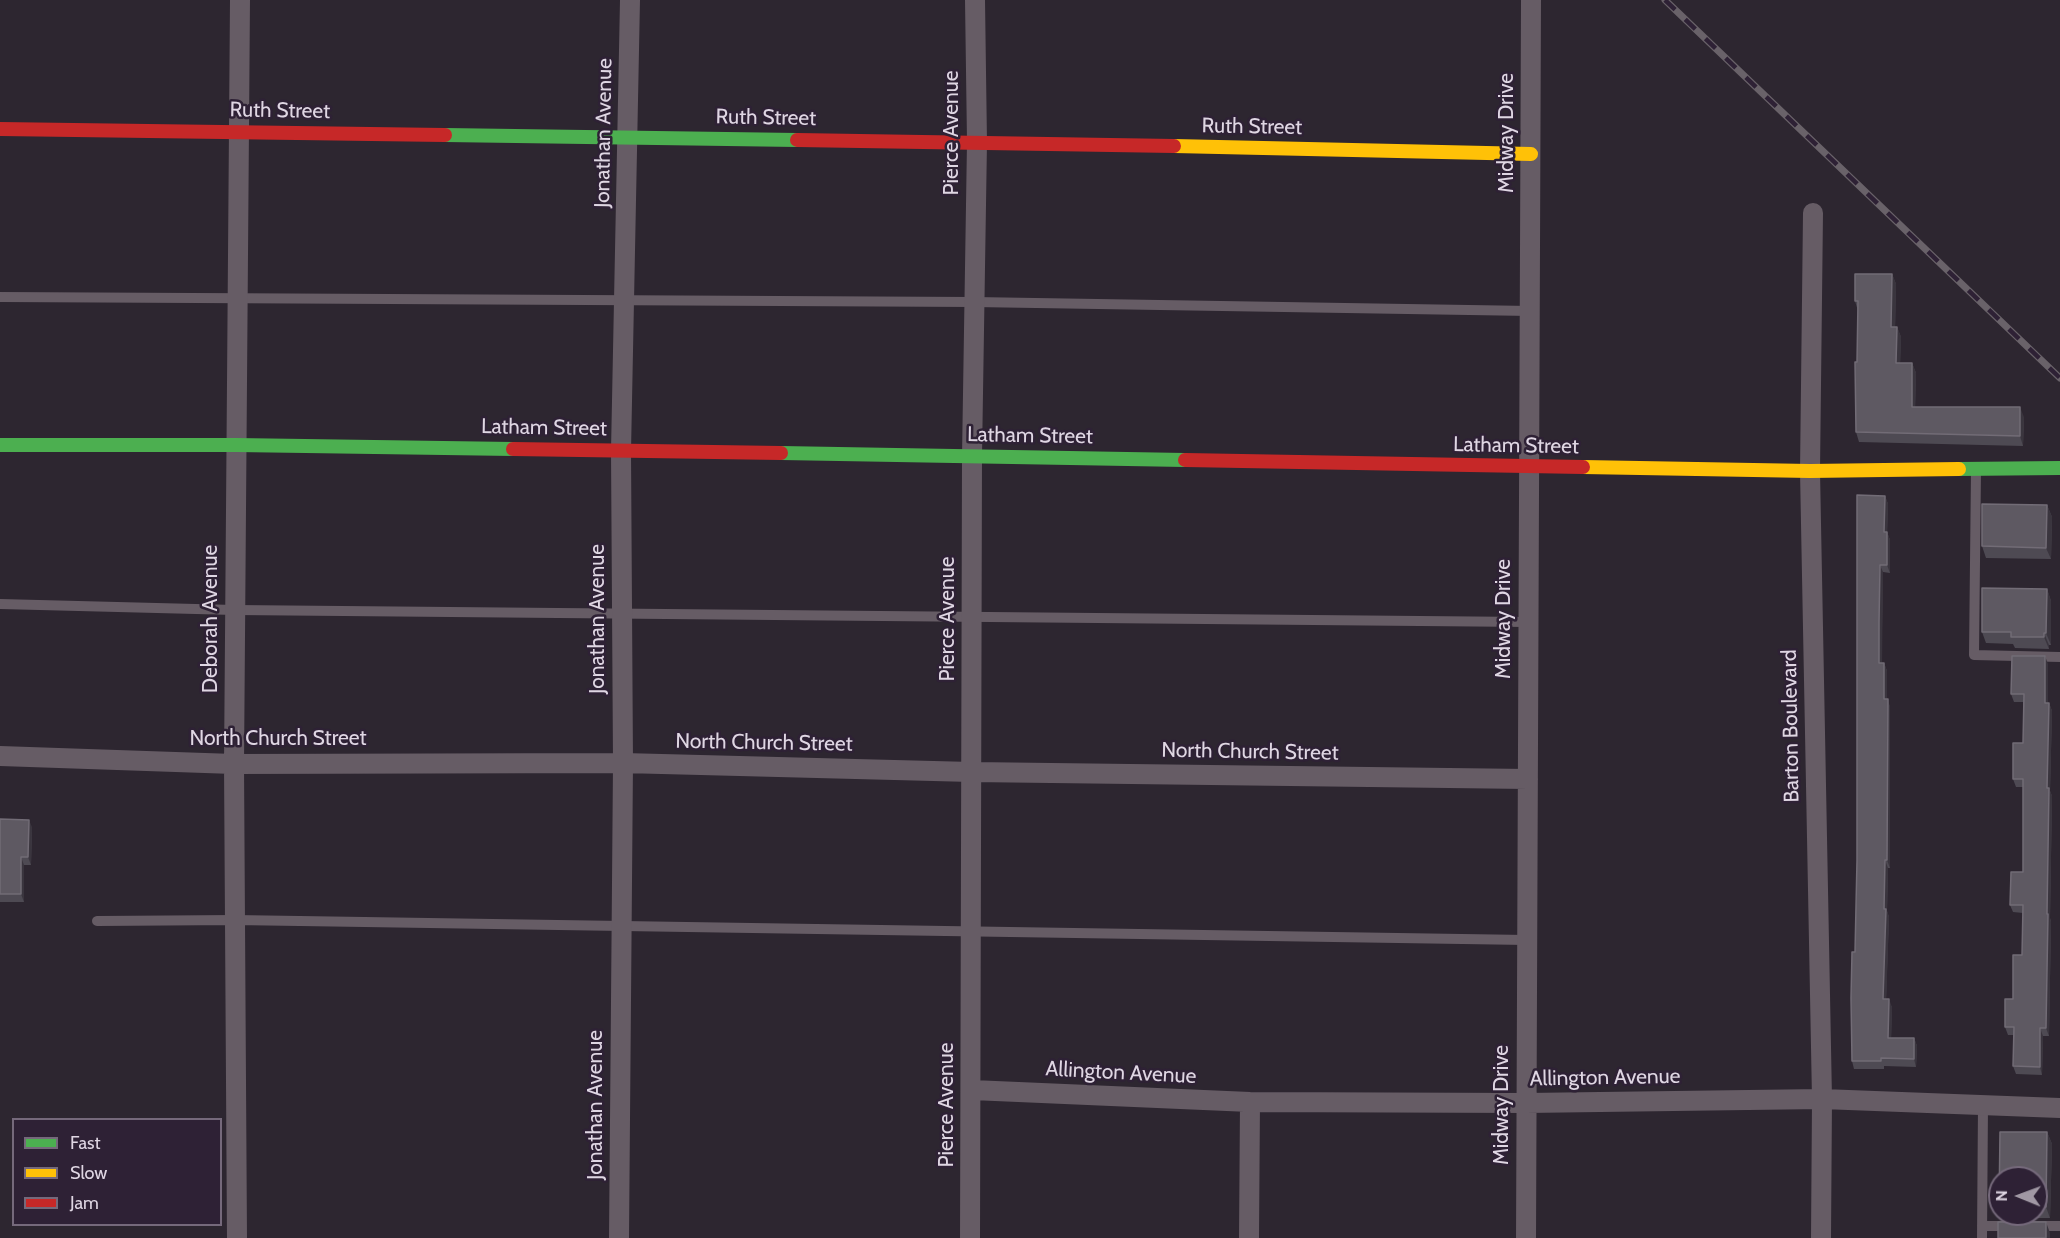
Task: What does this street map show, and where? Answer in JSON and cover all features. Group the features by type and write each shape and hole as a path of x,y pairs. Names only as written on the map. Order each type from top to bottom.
{"street":[{"name":"Deborah Avenue","path":"237,1238 234,764 241,132 240,0"},
{"name":"Jonathan Avenue","path":"619,1238 622,926 621,451 630,0"},
{"name":"Pierce Avenue","path":"970,1238 972,456 977,142 975,0"},
{"name":"Midway Drive","path":"1526,1238 1531,0"},
{"name":"Ruth Street","path":"0,129 977,142 1531,154"},
{"name":"Barton Boulevard","path":"1813,213 1810,471 1822,1099 1821,1238"},
{"name":"Latham Street","path":"0,445 236,445 1810,471 2060,468"},
{"name":"North Church Street","path":"0,756 234,764 622,763 972,772 1527,779"},
{"name":"Allington Avenue","path":"972,1090 1250,1102 1526,1103 1822,1099 2060,1108"},
{"path":"1249,1238 1250,1102"}],"lane":[{"path":"0,297 974,303 1531,311"},
{"path":"1976,469 1974,655 2060,657"},
{"path":"0,604 235,610 1528,622"},
{"path":"97,921 235,920 1527,940"},
{"path":"1982,1238 1983,1105"},
{"path":"1982,1226 2060,1226"}],"building":[{"path":"1855,274 1892,274 1891,327 1897,327 1896,363 1912,363 1912,407 2020,407 2020,436 1856,432 1855,362 1857,362 1858,301 1855,301"},
{"path":"1857,495 1885,496 1884,532 1887,532 1887,565 1880,565 1879,622 1879,663 1884,663 1884,699 1888,699 1883,999 1889,999 1888,1038 1914,1038 1914,1059 1881,1058 1881,1061 1852,1061 1852,952 1855,952 1857,860"},
{"path":"1982,504 2047,505 2046,548 1982,546"},
{"path":"1982,588 2047,589 2044,637 2011,637 2011,632 1982,632"},
{"path":"2012,656 2045,656 2045,703 2049,703 2046,1028 2040,1028 2040,1067 2013,1066 2014,1027 2005,1027 2005,999 2013,999 2013,955 2022,955 2023,905 2010,905 2011,872 2023,872 2023,779 2013,779 2013,743 2023,743 2024,694 2011,694"},
{"path":"0,819 29,820 28,857 21,857 21,894 0,894"},
{"path":"2000,1132 2047,1132 2047,1166 2000,1166"},
{"path":"1998,1226 2046,1226 2046,1238 1998,1238"}],"railway":[{"path":"1665,0 2060,378"}],"traffic: fast":[{"path":"445,135 797,140"},
{"path":"0,445 236,445 513,449"},
{"path":"781,453 1185,460"},
{"path":"1959,469 2060,468"}],"traffic: slow":[{"path":"1174,146 1531,154"},
{"path":"1583,467 1810,471 1959,469"}],"traffic: jam":[{"path":"0,129 445,135"},
{"path":"797,140 1174,146"},
{"path":"513,449 781,453"},
{"path":"1185,460 1583,467"}]}
